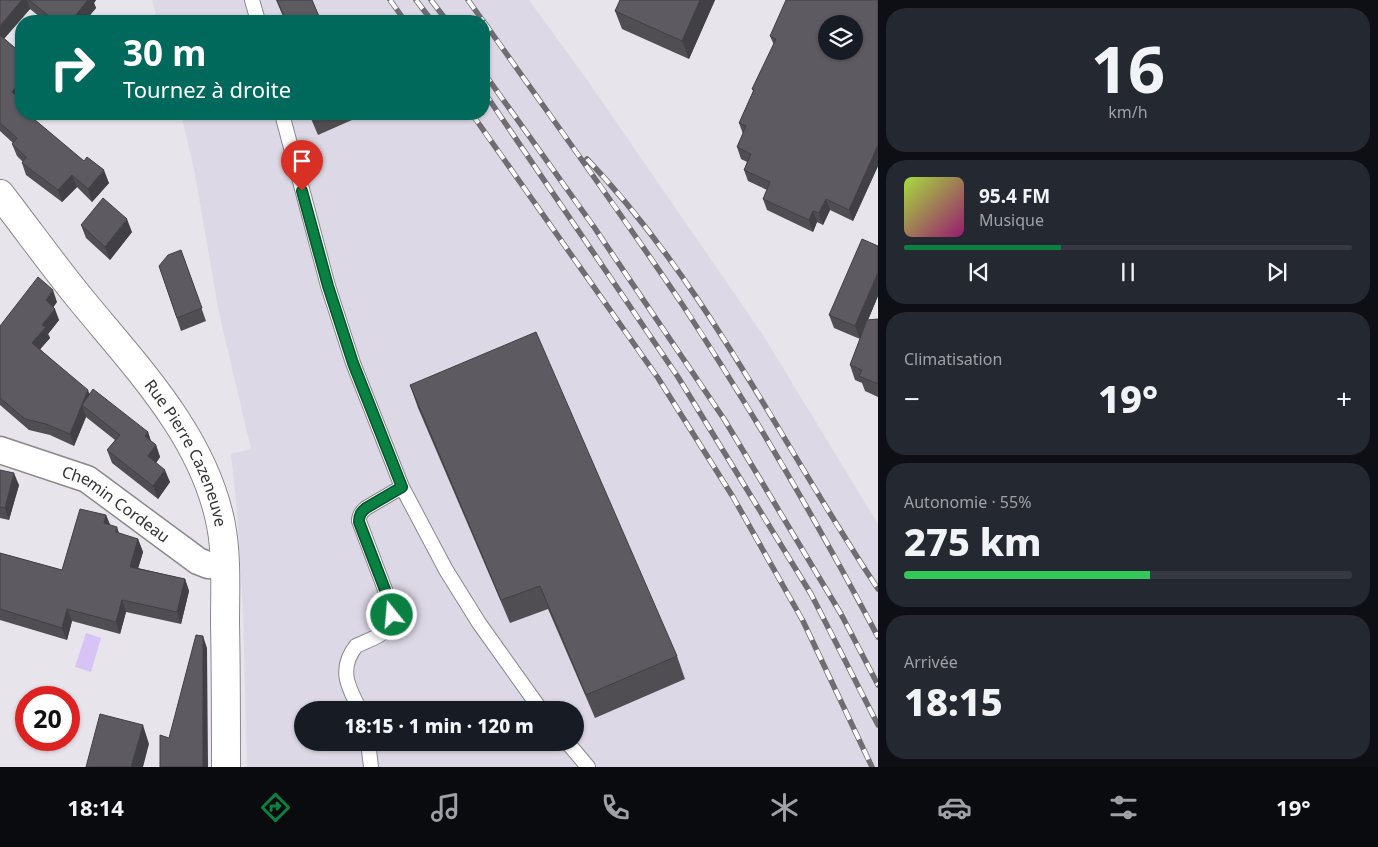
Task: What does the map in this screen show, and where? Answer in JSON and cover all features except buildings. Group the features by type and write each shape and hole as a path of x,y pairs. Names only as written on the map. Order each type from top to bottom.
{"street":[{"name":"Rue Pierre Cazeneuve","path":"0,194 81,300 159,396 183,431 210,486 221,525 225,566 226,767"},
{"name":"Chemin Cordeau","path":"0,450 87,479 198,561 208,565 225,566"}],"lane":[{"path":"252,0 256,15"},
{"path":"284,120 330,295 353,363 402,487 446,570 479,623 535,701"},
{"path":"356,701 346,682 347,661 356,646 374,639 388,628 392,615 392,608 359,522 359,517 366,508 402,487"},
{"path":"369,751 371,767"},
{"path":"575,751 588,767"}],"shaded area":[{"path":"152,0 529,0 590,84 763,335 878,524 878,767 247,767 243,612 237,511 231,454 251,449 219,313 194,169 182,120 490,120 490,15 156,15"},
{"path":"86,633 101,638 91,672 75,667"}],"railway":[{"path":"390,0 401,15"},
{"path":"416,0 427,15"},
{"path":"431,0 442,15"},
{"path":"468,0 479,15"},
{"path":"490,30 682,304 784,468 878,637"},
{"path":"490,81 594,227 724,419 841,614 878,685"},
{"path":"490,101 678,377 811,594 878,725"},
{"path":"476,120 658,378 733,497 803,621 872,767"},
{"path":"587,159 630,208 670,259 706,312 742,367 878,589"}],"route":[{"path":"302,191 328,286 353,363 402,487 366,508 359,517 359,522 392,608 392,615"}]}
